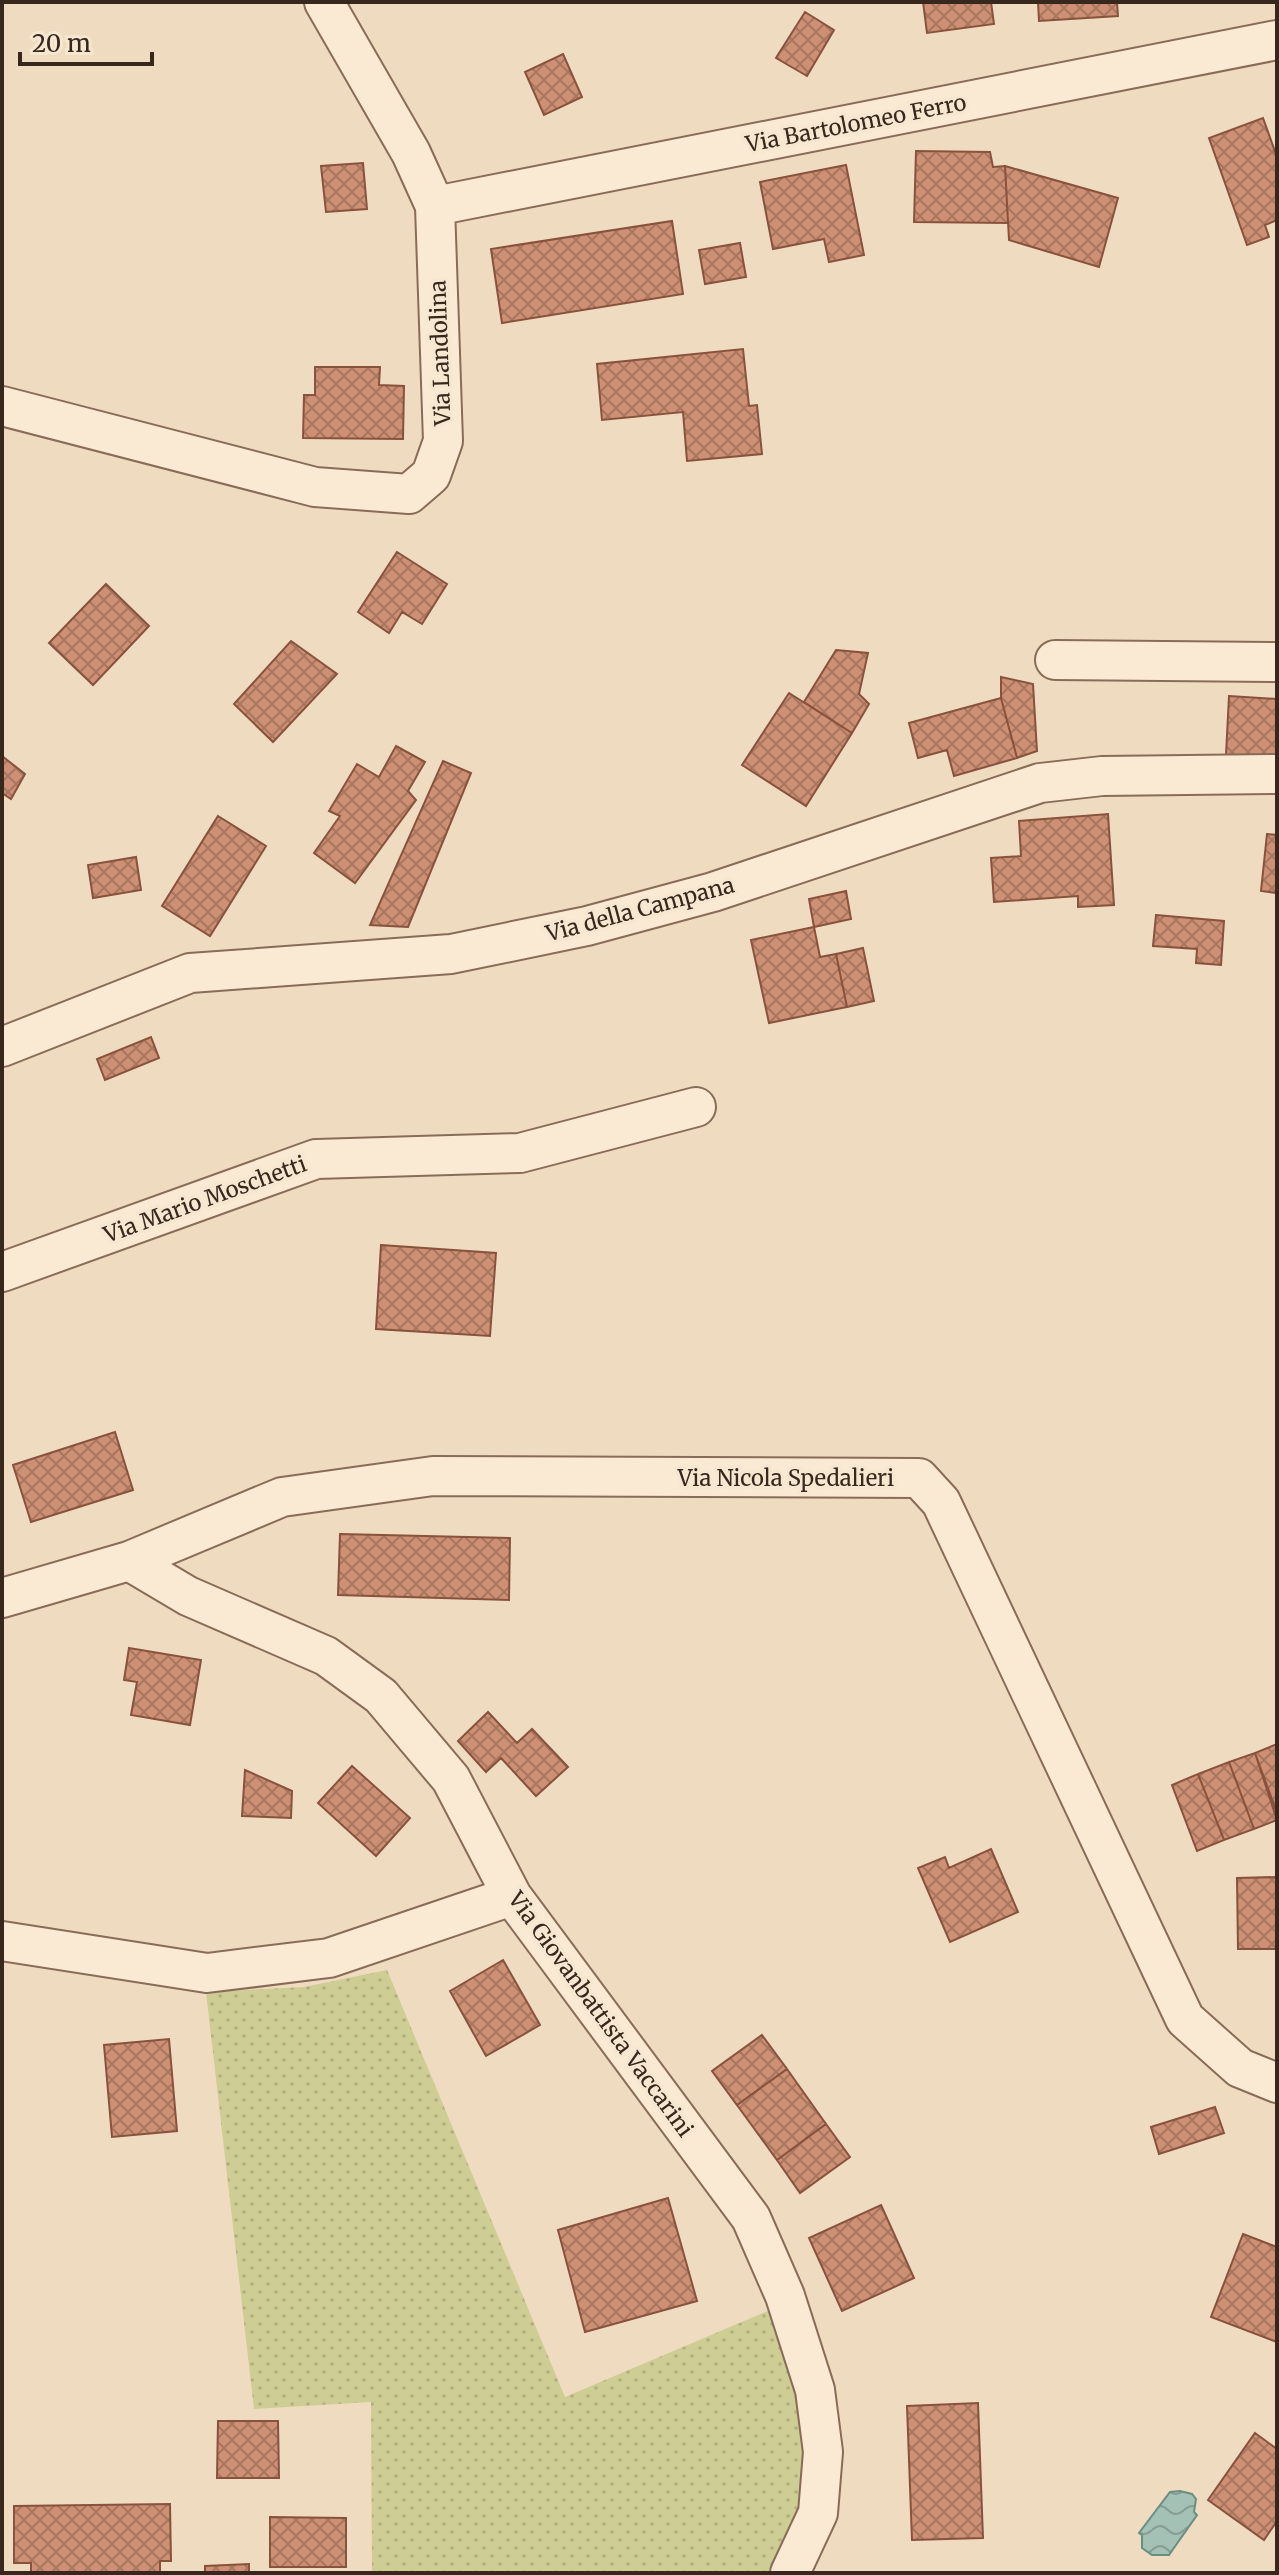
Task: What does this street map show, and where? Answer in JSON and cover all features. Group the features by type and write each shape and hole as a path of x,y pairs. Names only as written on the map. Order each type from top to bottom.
{"street":[{"name":"Via Landolina","path":"2,406 315,487 409,494 431,475 443,441 435,206 411,153 324,2"},
{"name":"Via Bartolomeo Ferro","path":"435,206 1277,40"},
{"path":"1055,660 1277,662"},
{"name":"Via della Campana","path":"2,1047 190,973 451,954 587,926 713,892 1040,783 1102,776 1277,774"},
{"name":"Via Mario Moschetti","path":"2,1272 316,1159 520,1153 696,1107"},
{"name":"Via Nicola Spedalieri","path":"2,1598 129,1561 282,1497 433,1476 919,1478 941,1502 1185,2019 1240,2068 1277,2083"},
{"name":"Via Giovanbattista Vaccarini","path":"129,1561 188,1596 326,1656 381,1696 451,1779 512,1896 751,2218 785,2296 815,2390 823,2452 818,2513 790,2573"},
{"path":"2,1941 207,1973 329,1958 512,1896"}],"green space":[{"path":"387,1970 565,2397 770,2310 799,2406 805,2481 799,2513 769,2573 372,2573 371,2402 254,2409 206,1992 304,1987"}],"water":[{"path":"1170,2492 1192,2494 1196,2499 1194,2512 1197,2515 1169,2555 1152,2555 1142,2548 1142,2535 1139,2533"}],"building":[{"path":"923,2 991,2 994,24 927,33"},
{"path":"1038,2 1117,2 1118,16 1039,21"},
{"path":"805,12 834,30 807,76 776,58"},
{"path":"563,54 582,97 544,115 525,72"},
{"path":"1263,118 1277,157 1277,220 1265,225 1269,237 1247,245 1209,138"},
{"path":"916,151 990,152 993,167 1005,166 1008,223 914,222"},
{"path":"363,163 367,209 326,212 321,166"},
{"path":"846,165 864,255 829,262 824,239 773,249 760,182"},
{"path":"1005,166 1118,198 1099,267 1009,240"},
{"path":"672,221 683,294 502,323 491,249"},
{"path":"740,243 746,277 705,284 699,250"},
{"path":"743,349 749,406 757,405 762,454 687,461 683,412 602,420 597,364"},
{"path":"315,367 380,367 379,385 404,386 403,439 303,438 304,395 315,395"},
{"path":"397,552 447,584 422,624 402,612 389,633 358,612"},
{"path":"106,584 149,626 93,685 49,643"},
{"path":"291,641 337,674 273,742 234,704"},
{"path":"836,650 868,653 859,694 869,704 852,733 804,702"},
{"path":"1001,677 1033,684 1037,751 1017,758 1001,698"},
{"path":"789,693 852,733 806,806 742,765"},
{"path":"1229,696 1277,699 1277,757 1226,755"},
{"path":"1001,698 1017,758 954,776 947,750 918,758 909,723"},
{"path":"396,746 425,762 408,791 416,800 355,883 314,853 340,816 329,811 357,764 379,777"},
{"path":"2,756 25,774 11,799 2,793"},
{"path":"443,761 471,773 408,927 370,925"},
{"path":"1108,814 1114,905 1078,907 1078,896 994,902 991,858 1021,856 1019,821"},
{"path":"218,816 266,846 210,936 162,906"},
{"path":"1267,834 1277,835 1277,893 1261,891"},
{"path":"136,857 141,890 93,898 88,865"},
{"path":"846,891 851,919 814,927 809,899"},
{"path":"1156,915 1224,921 1221,965 1196,963 1197,949 1153,946"},
{"path":"814,927 820,957 836,954 847,1007 769,1023 751,940"},
{"path":"863,948 874,1001 847,1007 836,954"},
{"path":"151,1037 159,1058 105,1080 97,1059"},
{"path":"381,1245 496,1253 490,1336 376,1329"},
{"path":"115,1432 133,1490 31,1522 13,1465"},
{"path":"340,1534 510,1538 509,1600 338,1595"},
{"path":"129,1648 201,1660 190,1725 131,1715 137,1682 124,1680"},
{"path":"488,1712 517,1743 532,1729 568,1767 536,1796 501,1758 486,1772 458,1741"},
{"path":"1277,1744 1277,1813 1255,1753"},
{"path":"1255,1753 1277,1820 1254,1829 1229,1762"},
{"path":"1229,1762 1254,1829 1224,1840 1198,1774"},
{"path":"352,1766 410,1818 376,1856 318,1803"},
{"path":"245,1770 292,1791 291,1818 242,1816"},
{"path":"1198,1774 1224,1840 1197,1851 1172,1785"},
{"path":"991,1849 1018,1912 950,1942 918,1868 945,1857 949,1868"},
{"path":"1277,1877 1277,1949 1238,1949 1237,1878"},
{"path":"503,1960 540,2025 486,2056 450,1991"},
{"path":"762,2035 787,2069 737,2105 712,2071"},
{"path":"169,2039 177,2131 112,2137 104,2045"},
{"path":"787,2069 826,2124 777,2160 737,2105"},
{"path":"1215,2107 1224,2133 1159,2154 1151,2127"},
{"path":"826,2124 850,2157 800,2193 777,2160"},
{"path":"668,2198 697,2301 585,2332 558,2230"},
{"path":"881,2205 914,2278 842,2311 809,2238"},
{"path":"1243,2234 1277,2247 1277,2342 1211,2317"},
{"path":"978,2403 983,2538 912,2540 907,2406"},
{"path":"218,2421 278,2421 279,2478 217,2478"},
{"path":"1255,2433 1277,2449 1277,2521 1264,2540 1208,2500"},
{"path":"170,2504 171,2561 160,2561 160,2573 31,2573 31,2563 14,2563 14,2506"},
{"path":"270,2517 346,2518 346,2567 270,2567"},
{"path":"249,2564 249,2573 205,2573 205,2566"}]}
